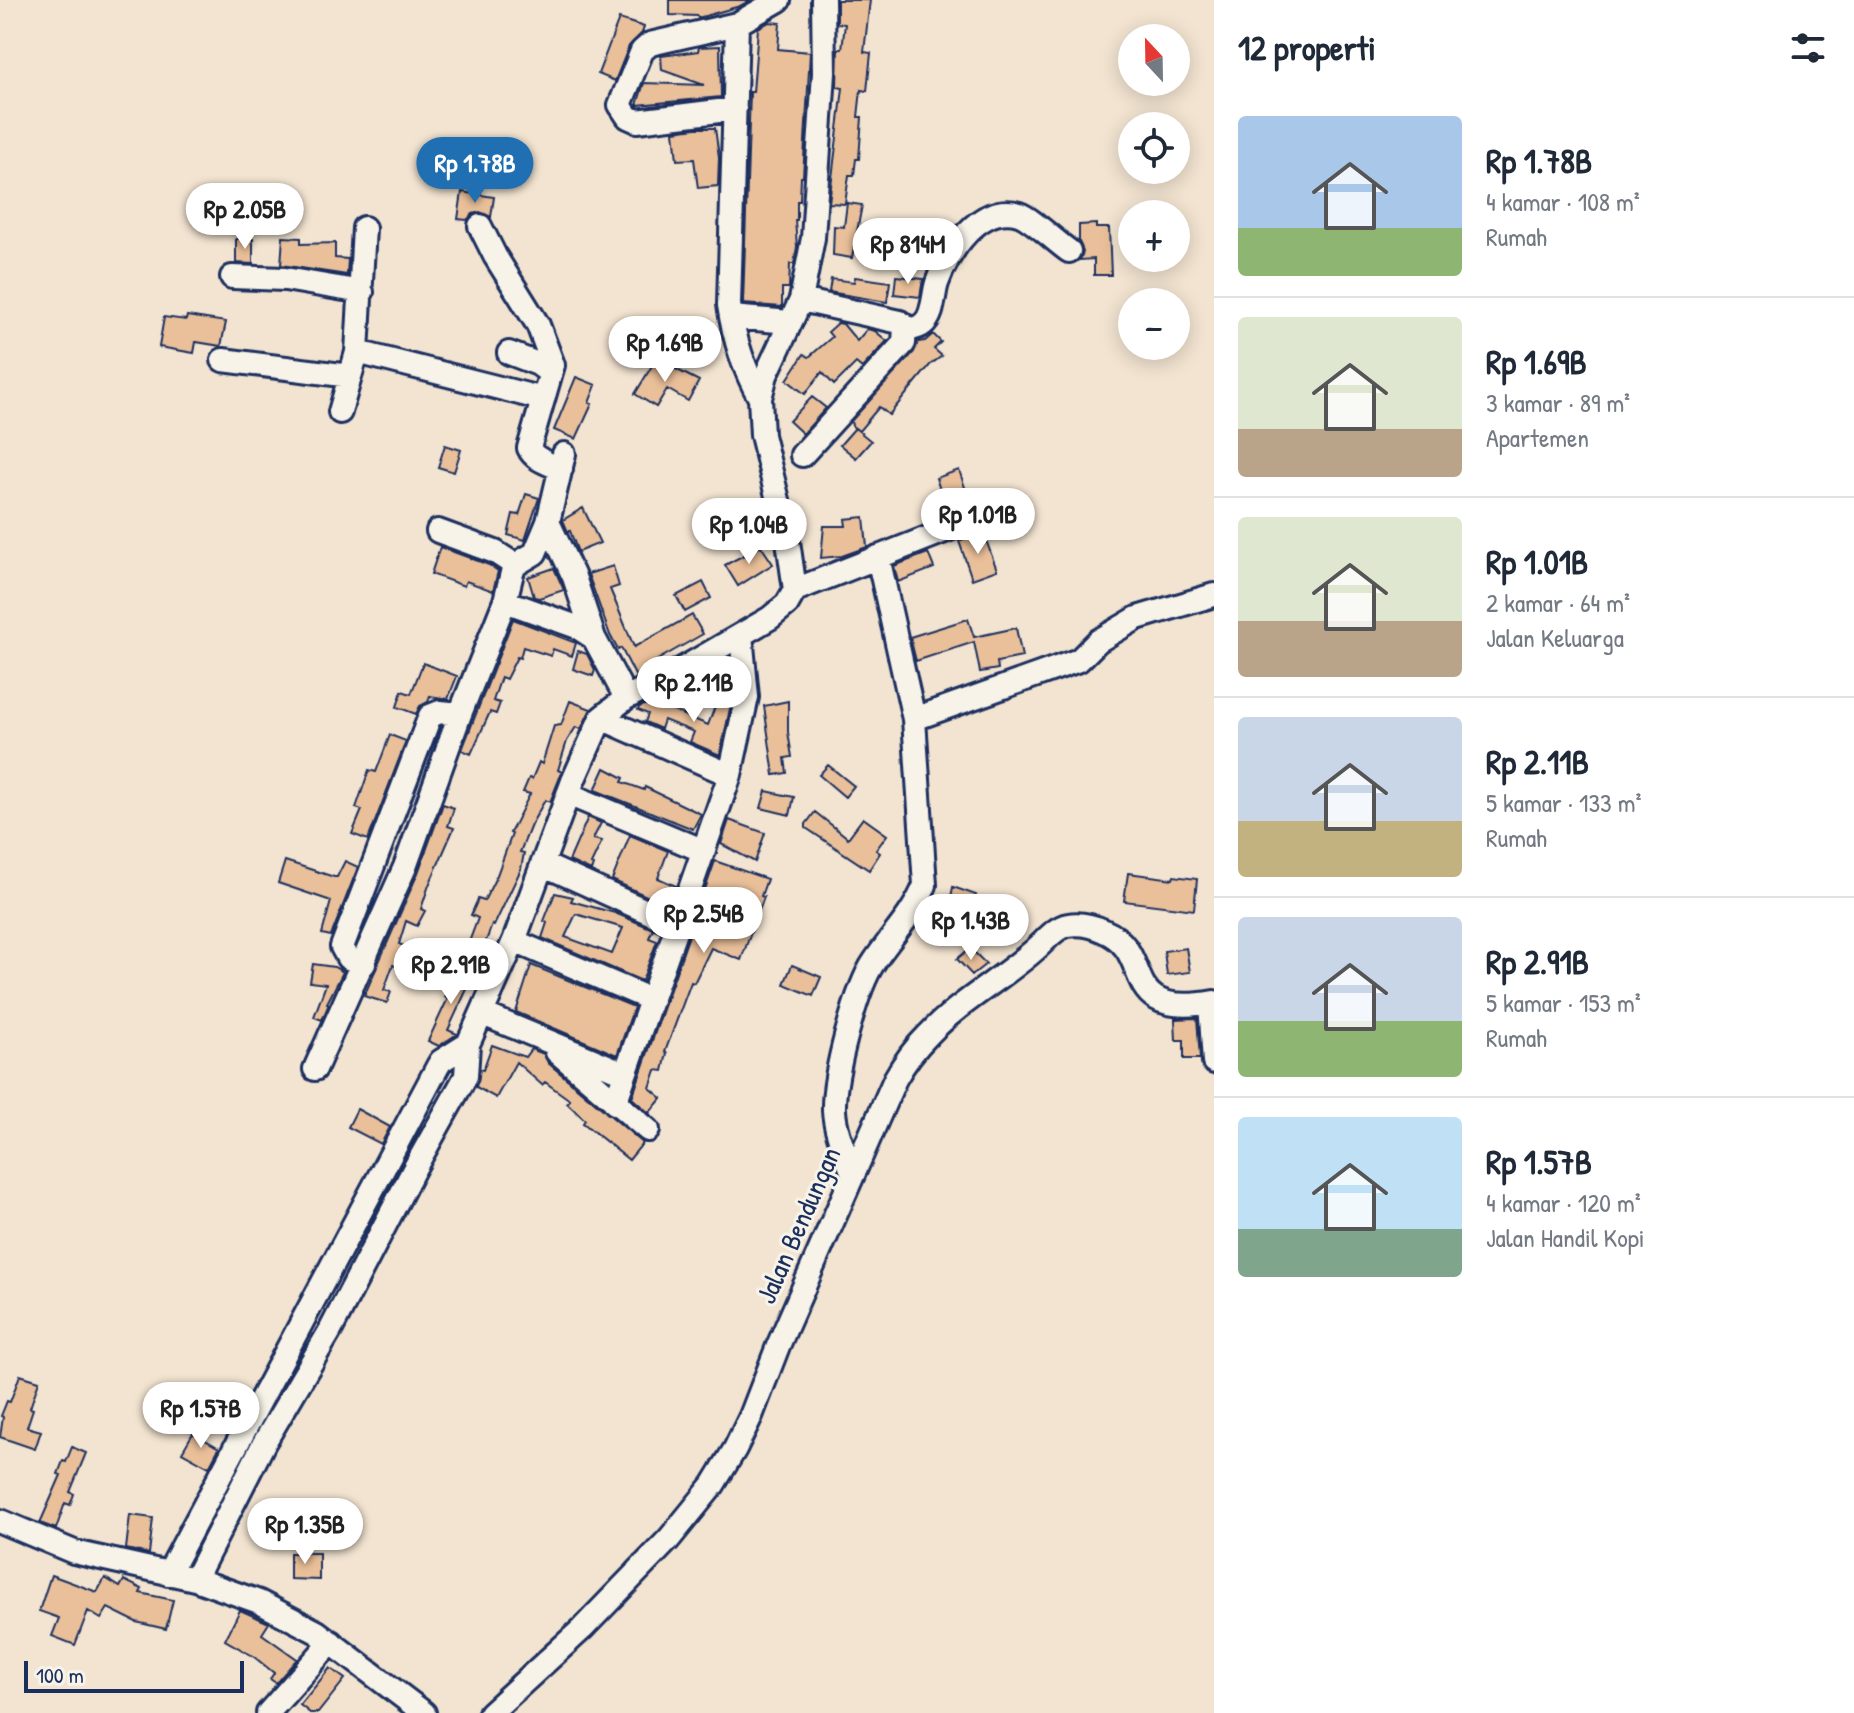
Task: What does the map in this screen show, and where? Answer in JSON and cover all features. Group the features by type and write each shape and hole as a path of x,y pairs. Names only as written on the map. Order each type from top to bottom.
{"street":[{"path":"735,109 637,121 628,117 620,105 642,51 650,44 737,24 779,0"},
{"path":"195,1579 260,1452 330,1331 466,1076 468,1044 514,941 568,794 601,718 626,698 741,635 787,604 795,590 788,541 762,435 760,398 766,375 801,300 813,238 824,73 823,0"},
{"path":"737,24 731,317 741,356 760,398"},
{"path":"906,330 922,325 927,319 937,282 967,231 984,218 1017,213 1069,251"},
{"path":"315,1069 405,867 505,601 515,565 535,553 548,522 562,461 538,458 529,448 553,365 538,325 480,226"},
{"path":"340,412 357,352 364,228"},
{"path":"232,277 285,279 362,292"},
{"path":"801,300 900,322 906,330 904,343 802,455"},
{"path":"731,317 790,322"},
{"path":"357,352 543,399"},
{"path":"509,353 538,364 549,372"},
{"path":"223,360 350,376"},
{"path":"795,590 970,521"},
{"path":"548,522 574,577 594,638 626,698"},
{"path":"438,531 495,552 515,565"},
{"path":"853,1174 837,1128 834,1109 836,1084 852,1017 859,990 873,963 919,900 925,885 914,719 878,557"},
{"path":"914,719 1079,660 1110,633 1137,618 1214,595"},
{"path":"505,601 577,627 594,638"},
{"path":"615,1103 730,775 747,697 741,635"},
{"path":"691,664 747,697"},
{"path":"364,964 348,958 342,947 430,716 440,712 460,714"},
{"path":"601,718 730,775"},
{"path":"568,794 704,851"},
{"path":"398,800 426,809"},
{"path":"377,858 405,867"},
{"path":"542,864 677,925"},
{"name":"Jalan Bendungan","path":"490,1713 582,1629 669,1539 713,1485 751,1416 778,1346 895,1079 908,1057 929,1033 1012,971 1056,930 1067,925 1088,925 1119,939 1142,984 1158,999 1176,1006 1212,1002"},
{"path":"514,941 652,1000"},
{"path":"1212,1002 1214,1062"},
{"path":"483,1014 624,1073"},
{"path":"547,1043 648,1130"},
{"path":"168,1574 438,1066 468,1044"},
{"path":"0,1521 74,1552 195,1579 259,1602 317,1632 401,1705 424,1713"},
{"path":"268,1713 331,1642"}],"building":[{"path":"670,0 751,0 698,18 670,15"},
{"path":"837,0 870,0 864,52 871,53 867,91 861,90 859,159 856,159 854,175 849,175 845,204 829,203 843,88 837,87 838,49 842,49 845,24 837,23"},
{"path":"619,19 644,27 629,46 615,81 598,74"},
{"path":"769,22 780,23 778,49 810,52 803,177 795,220 797,247 794,264 790,264 789,288 782,288 782,307 743,304 750,92 753,92 758,28"},
{"path":"720,46 721,97 637,105 644,83 704,85 662,70 661,56 698,51 699,47"},
{"path":"715,128 719,157 718,186 698,188 694,159 677,160 674,131"},
{"path":"462,192 494,197 491,217 480,212 467,220 458,219"},
{"path":"847,203 862,205 852,258 833,255 834,226 844,227"},
{"path":"1096,224 1096,228 1109,228 1111,275 1094,275 1094,259 1080,260 1083,252 1079,242 1079,225"},
{"path":"283,237 301,238 301,244 335,243 335,258 348,259 347,275 281,265"},
{"path":"236,239 253,239 253,264 236,263"},
{"path":"896,276 923,279 920,297 894,294"},
{"path":"855,277 890,282 887,302 829,292 831,279 854,282"},
{"path":"187,316 226,322 221,346 196,342 194,353 159,347 164,317 186,320"},
{"path":"838,323 843,324 857,341 867,329 875,331 887,341 862,368 856,363 834,385 822,372 805,394 787,380 804,354 809,357 832,337 828,332"},
{"path":"933,334 941,342 934,349 942,356 930,365 889,415 879,407 859,431 852,426 851,421 914,352 918,342 925,341"},
{"path":"656,359 699,381 688,401 667,389 656,407 635,394"},
{"path":"576,377 596,385 589,403 592,404 576,439 554,430"},
{"path":"812,397 826,408 803,434 789,421"},
{"path":"855,428 871,441 856,458 840,445"},
{"path":"445,445 461,450 454,472 438,467"},
{"path":"959,470 971,505 948,513 936,478"},
{"path":"526,494 539,498 525,540 508,535 513,514 519,515"},
{"path":"583,508 600,543 578,552 563,520"},
{"path":"864,517 867,547 842,556 821,558 824,526 846,526 845,519"},
{"path":"983,532 997,570 972,579 959,541"},
{"path":"761,546 773,564 738,586 725,565"},
{"path":"440,547 498,571 493,591 466,581 464,586 431,574"},
{"path":"928,553 934,568 898,582 894,566"},
{"path":"613,566 619,586 610,589 634,647 692,615 703,634 645,667 647,670 636,677 621,648 618,650 610,635 588,574"},
{"path":"554,568 564,590 534,597 528,577"},
{"path":"703,582 711,598 685,612 676,596"},
{"path":"513,619 576,643 572,656 553,649 551,656 523,647 520,658 517,657 506,679 501,677 493,701 500,703 496,714 490,712 471,754 462,750"},
{"path":"968,619 974,637 1016,628 1022,657 997,662 998,669 980,672 974,642 916,661 910,637"},
{"path":"578,651 587,654 595,670 593,676 573,669"},
{"path":"423,663 457,676 448,699 430,696 416,714 397,707 402,691 411,694"},
{"path":"719,696 731,704 720,755 690,742 694,732 664,720 661,729 645,722 648,714 638,710 652,702 708,725"},
{"path":"570,701 591,709 581,729 576,727 567,741 558,770 562,772 550,802 545,800 531,825 520,852 524,853 521,869 492,925 480,957 466,950 478,918 471,915 478,899 484,901 497,875 510,833 530,794 523,792 539,762 542,764 554,726 561,725"},
{"path":"788,701 792,757 785,758 787,773 774,775 764,706"},
{"path":"390,735 406,741 368,840 352,834 362,810 356,808 369,770 376,772"},
{"path":"828,765 854,786 845,797 819,775"},
{"path":"605,768 624,778 622,782 644,790 645,787 701,814 693,829 595,790"},
{"path":"766,791 794,797 790,815 761,808"},
{"path":"443,804 454,808 448,826 454,828 429,885 421,909 425,911 417,926 406,921 399,944 411,949 403,969 393,965 384,990 391,992 387,1003 364,996 418,873"},
{"path":"815,812 848,838 863,818 887,835 876,850 880,853 869,870 806,828"},
{"path":"588,817 601,823 593,839 602,841 591,864 591,871 569,861"},
{"path":"729,820 765,833 755,862 721,844"},
{"path":"630,835 668,851 658,878 676,886 668,906 612,880"},
{"path":"285,861 334,877 337,877 345,861 358,867 331,936 322,934 331,901 278,883"},
{"path":"715,861 767,879 761,896 764,897 741,960 711,948 694,983 691,982 665,1052 663,1071 656,1070 650,1088 662,1098 649,1113 632,1098"},
{"path":"1128,873 1197,879 1194,910 1124,901"},
{"path":"953,887 976,895 969,924 947,918"},
{"path":"555,893 573,897 571,901 615,913 653,929 649,938 657,941 642,981 542,938 547,923 544,921","holes":["576,914 623,928 612,954 565,937"]},
{"path":"970,948 986,964 972,975 957,959"},
{"path":"1186,948 1190,972 1167,975 1164,951"},
{"path":"313,964 334,967 343,972 322,1020 314,1017 326,984 310,982"},
{"path":"531,965 634,1007 617,1055 516,1012"},
{"path":"792,965 821,977 813,996 784,984"},
{"path":"459,966 475,972 448,1030 457,1034 439,1046 428,1041"},
{"path":"1197,1018 1200,1059 1184,1059 1184,1040 1176,1040 1175,1019"},
{"path":"492,1045 525,1057 531,1049 544,1054 548,1063 643,1143 629,1160 583,1123 585,1120 567,1103 570,1100 545,1082 542,1085 516,1062 496,1098 476,1087 480,1069 483,1070"},
{"path":"357,1109 390,1127 381,1144 348,1127"},
{"path":"20,1375 39,1381 27,1427 41,1431 35,1449 0,1437 1,1416"},
{"path":"193,1433 219,1448 209,1467 182,1452"},
{"path":"72,1447 86,1453 70,1492 74,1494 70,1505 65,1503 56,1529 40,1523 61,1475 58,1474 63,1461 66,1462"},
{"path":"130,1515 153,1518 149,1554 126,1549"},
{"path":"290,1553 319,1553 319,1580 290,1579"},
{"path":"51,1575 97,1592 105,1578 120,1587 124,1580 142,1589 140,1593 173,1600 166,1629 136,1622 108,1608 101,1619 88,1611 75,1645 52,1636 59,1618 39,1611"},
{"path":"240,1610 269,1623 262,1634 297,1659 276,1683 270,1679 274,1673 225,1640"},
{"path":"330,1668 345,1679 318,1713 310,1713 300,1705"}]}
